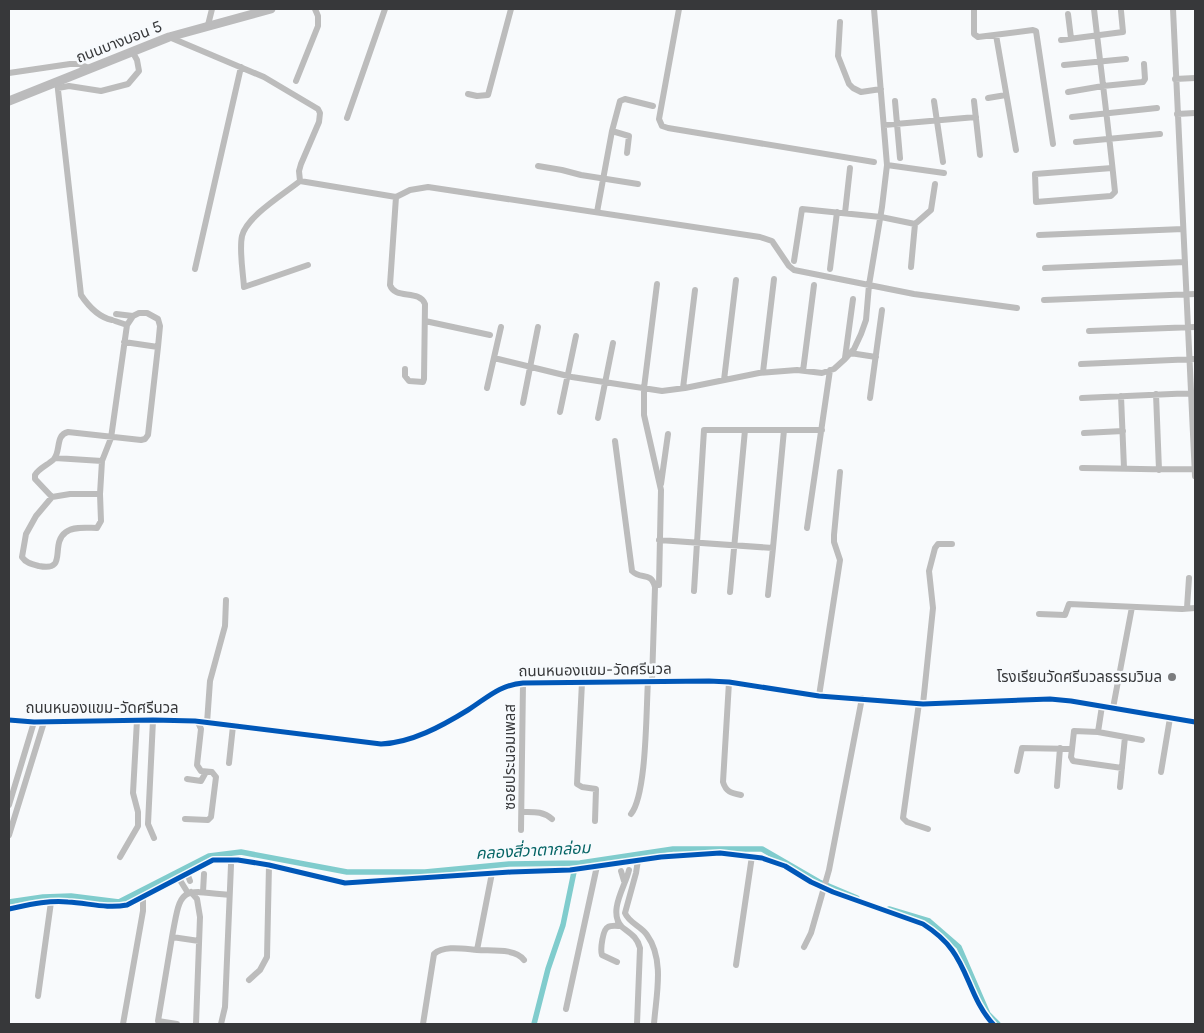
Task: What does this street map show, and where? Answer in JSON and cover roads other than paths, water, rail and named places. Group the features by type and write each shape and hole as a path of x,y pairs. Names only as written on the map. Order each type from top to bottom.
{"main road":[{"name":"ถนนบางบอน 5","path":"9,101 57,84 89,68 169,37 272,9"}],"street":[{"path":"208,26 212,9"},
{"path":"296,81 318,26 318,16 315,9"},
{"path":"347,118 385,9"},
{"path":"468,94 477,96 488,95 511,9"},
{"path":"679,9 656,107 662,126 874,162"},
{"path":"494,358 567,376 662,391 764,372 803,371 822,373 845,360 861,334 866,320 869,286 881,216 887,164 874,9"},
{"path":"974,9 974,34 978,37 1036,31 1053,144"},
{"path":"1094,9 1110,139 1114,192 1111,196 1036,202 1035,174 1112,168"},
{"path":"1173,9 1184,262 1192,359 1195,476"},
{"path":"1060,40 1123,32 1121,11"},
{"path":"1068,14 1071,38"},
{"path":"840,22 838,56 849,84 862,92 881,89"},
{"path":"996,34 1016,150"},
{"path":"169,37 277,84 318,109 320,122 307,147 299,172 300,181"},
{"path":"52,497 35,478 35,475 37,471 55,458 63,433 141,440 145,439 148,435 160,326 158,320 147,314 139,313 133,316 104,318 89,307 81,296 57,84 101,91 128,84 139,71 137,60 132,51"},
{"path":"1064,65 1126,59"},
{"path":"9,73 70,64 79,64 89,68"},
{"path":"1068,92 1143,82 1145,79 1144,64"},
{"path":"195,269 242,68"},
{"path":"1175,79 1195,78"},
{"path":"988,98 1006,95"},
{"path":"597,212 612,132 620,101 625,99 656,107"},
{"path":"934,100 943,162"},
{"path":"974,100 980,155"},
{"path":"895,101 900,158"},
{"path":"1072,117 1157,108"},
{"path":"1177,114 1195,113"},
{"path":"884,125 976,117"},
{"path":"612,132 629,136 627,153"},
{"path":"1076,142 1160,134"},
{"path":"887,164 944,173"},
{"path":"538,166 638,184"},
{"path":"845,213 850,168"},
{"path":"308,266 244,286 241,243 246,227 256,215 300,181 393,196 410,190 428,187 766,238 772,241 789,266 794,270 914,294 1017,308"},
{"path":"911,267 915,224 931,210 936,184"},
{"path":"393,196 390,285 395,292 420,297 424,300 425,304 423,382 409,381 404,376 405,369"},
{"path":"794,261 802,209 881,216 915,224"},
{"path":"830,268 837,212"},
{"path":"1038,235 1183,229"},
{"path":"1045,268 1184,262"},
{"path":"764,372 774,279"},
{"path":"724,380 736,280"},
{"path":"657,284 644,388 644,415 661,490"},
{"path":"803,371 814,284"},
{"path":"683,388 695,290"},
{"path":"1044,300 1195,294"},
{"path":"845,360 853,299"},
{"path":"870,398 882,310"},
{"path":"100,494 70,494 52,497 26,534 22,551 22,557 25,562 47,568 52,567 56,564 60,541 67,531 97,528 100,525 102,461 111,438 127,325 133,316"},
{"path":"114,317 127,325"},
{"path":"426,321 490,335"},
{"path":"487,388 501,326"},
{"path":"523,403 538,327"},
{"path":"1089,331 1195,327"},
{"path":"560,412 576,336"},
{"path":"124,342 158,347"},
{"path":"598,418 613,344"},
{"path":"850,353 876,357"},
{"path":"1081,364 1192,359"},
{"path":"807,528 830,370"},
{"path":"1082,398 1193,393"},
{"path":"1156,394 1159,470"},
{"path":"1121,396 1124,468"},
{"path":"694,590 704,430 822,430"},
{"path":"730,592 745,430"},
{"path":"768,595 784,430"},
{"path":"1084,433 1123,431"},
{"path":"659,585 661,490 668,434"},
{"path":"615,441 630,566 634,574 650,577 655,587 650,681 641,787 636,807 632,814"},
{"path":"55,458 102,461"},
{"path":"1082,468 1195,469"},
{"path":"819,696 840,560 834,542 840,472"},
{"path":"659,540 773,548"},
{"path":"928,830 907,822 904,818 933,608 929,582 930,561 934,548 938,544 952,544"},
{"path":"1187,608 1189,578"},
{"path":"207,723 210,681 225,626 226,600"},
{"path":"1039,614 1065,614 1069,604 1195,608"},
{"path":"1112,708 1132,606"},
{"name":"ถนนหนองแขม-วัดศรีนวล","path":"9,720 34,722 153,720 198,722 381,744 408,739 448,721 504,686 523,683 650,681 729,682 819,696 921,704 1050,699 1170,718 1195,720"},
{"path":"582,682 577,784 582,787 596,789 594,821"},
{"path":"729,682 723,782 728,792 741,795"},
{"name":"ซอยประนอมเพลส","path":"521,830 523,683"},
{"path":"804,947 810,938 829,870 862,698"},
{"path":"1098,732 1102,706"},
{"path":"1161,772 1170,718"},
{"path":"120,857 138,826 138,812 133,793 137,720"},
{"path":"153,720 148,824 154,838"},
{"path":"9,804 34,722"},
{"path":"9,835 44,722"},
{"path":"185,819 204,821 211,817 216,777 212,772 201,771 197,765 201,730 198,722"},
{"path":"229,764 233,726"},
{"path":"1122,768 1073,761 1071,758 1074,731 1098,732 1142,740"},
{"path":"1120,787 1126,738"},
{"path":"1016,771 1022,748 1072,749"},
{"path":"1057,786 1060,748"},
{"path":"187,779 202,781 206,772"},
{"path":"522,812 545,813 552,819"},
{"path":"9,908 51,902 117,907 127,905 213,860 238,860 269,865 345,883 597,866 621,867 629,866 638,860 720,853 752,856 785,866 825,885 923,924 937,933 953,950 981,1010 993,1024"},
{"path":"736,965 752,856"},
{"path":"638,860 625,913 629,920 646,932 652,943 658,968 654,1024"},
{"path":"221,1024 225,1007 231,865"},
{"path":"249,980 260,970 267,957 269,865"},
{"path":"566,1009 597,866"},
{"path":"629,866 628,876 624,881 618,902 617,914 621,926 635,936 640,948 637,1024"},
{"path":"621,867 624,881"},
{"path":"187,873 191,882 191,892"},
{"path":"203,892 204,874"},
{"path":"477,950 492,874"},
{"path":"178,877 191,892 198,905 200,941 196,1024"},
{"path":"177,1024 158,1022 177,906 184,896 191,892 229,895"},
{"path":"123,1024 143,911 143,897"},
{"path":"38,996 51,902"},
{"path":"616,962 602,955 601,948 605,929 621,926"},
{"path":"172,937 200,941"},
{"path":"423,1024 434,954 439,950 477,950 514,953 524,960"}],"waterway":[{"name":"คลองสี่วาตากล่อม","path":"9,902 43,897 71,896 119,902 209,856 241,852 347,872 425,872 509,864 580,863 673,849 762,849 819,882 857,898"},
{"path":"534,1024 548,969 563,925 575,867"},
{"name":"คลองสี่วาตากล่อม","path":"889,909 929,921 959,947 988,1014 998,1024"}],"place":[{"name":"โรงเรียนวัดศรีนวลธรรมวิมล","path":"1172,677"}]}
